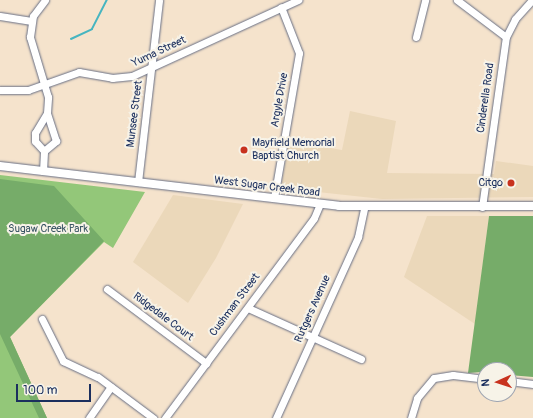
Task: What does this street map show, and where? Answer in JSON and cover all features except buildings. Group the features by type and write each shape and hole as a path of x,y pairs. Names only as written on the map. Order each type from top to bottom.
{"main road":[{"name":"West Sugar Creek Road","path":"0,166 364,208 533,206"}],"street":[{"path":"44,151 56,141 47,113 45,85 30,46 32,21 45,0"},
{"name":"Munsee Street","path":"138,182 159,0"},
{"name":"Yuma Street","path":"0,90 28,90 79,72 120,79 151,68 298,0"},
{"path":"416,37 425,0"},
{"path":"457,0 506,37"},
{"name":"Cinderella Road","path":"482,207 506,37 515,19 532,0"},
{"name":"Argyle Drive","path":"274,198 299,53 281,8"},
{"path":"0,16 32,21"},
{"path":"43,171 44,151 35,141 35,133 47,113"},
{"name":"Cushman Street","path":"165,418 248,308 320,204"},
{"name":"Rutgers Avenue","path":"276,418 358,237 364,208"},
{"name":"Ridgedale Court","path":"107,289 206,363"},
{"path":"248,308 361,359"},
{"path":"42,319 63,362 91,373 153,418"},
{"path":"411,418 419,394 434,378 453,376 477,378"},
{"path":"517,382 533,384"},
{"path":"89,418 111,387"}],"shaded area":[{"path":"350,111 396,121 387,173 494,174 496,161 533,166 533,197 382,199 281,188 289,141 342,150"},
{"path":"173,195 243,204 216,258 188,303 133,262"},
{"path":"427,216 489,216 475,324 404,277"}],"green space":[{"name":"Sugaw Creek Park","path":"0,175 145,192 113,248 104,242 10,337 47,418 0,418"},
{"name":"Sugaw Creek Park","path":"0,179 54,186 104,241 10,337 47,418 39,418 0,334"},
{"path":"489,216 533,216 533,377 517,376 517,362 477,362 477,372 468,373"}],"waterway":[{"path":"71,39 92,29 107,0"}],"place":[{"name":"Mayfield Memorial Baptist Church","path":"244,150"},
{"name":"Citgo","path":"511,183"}]}
